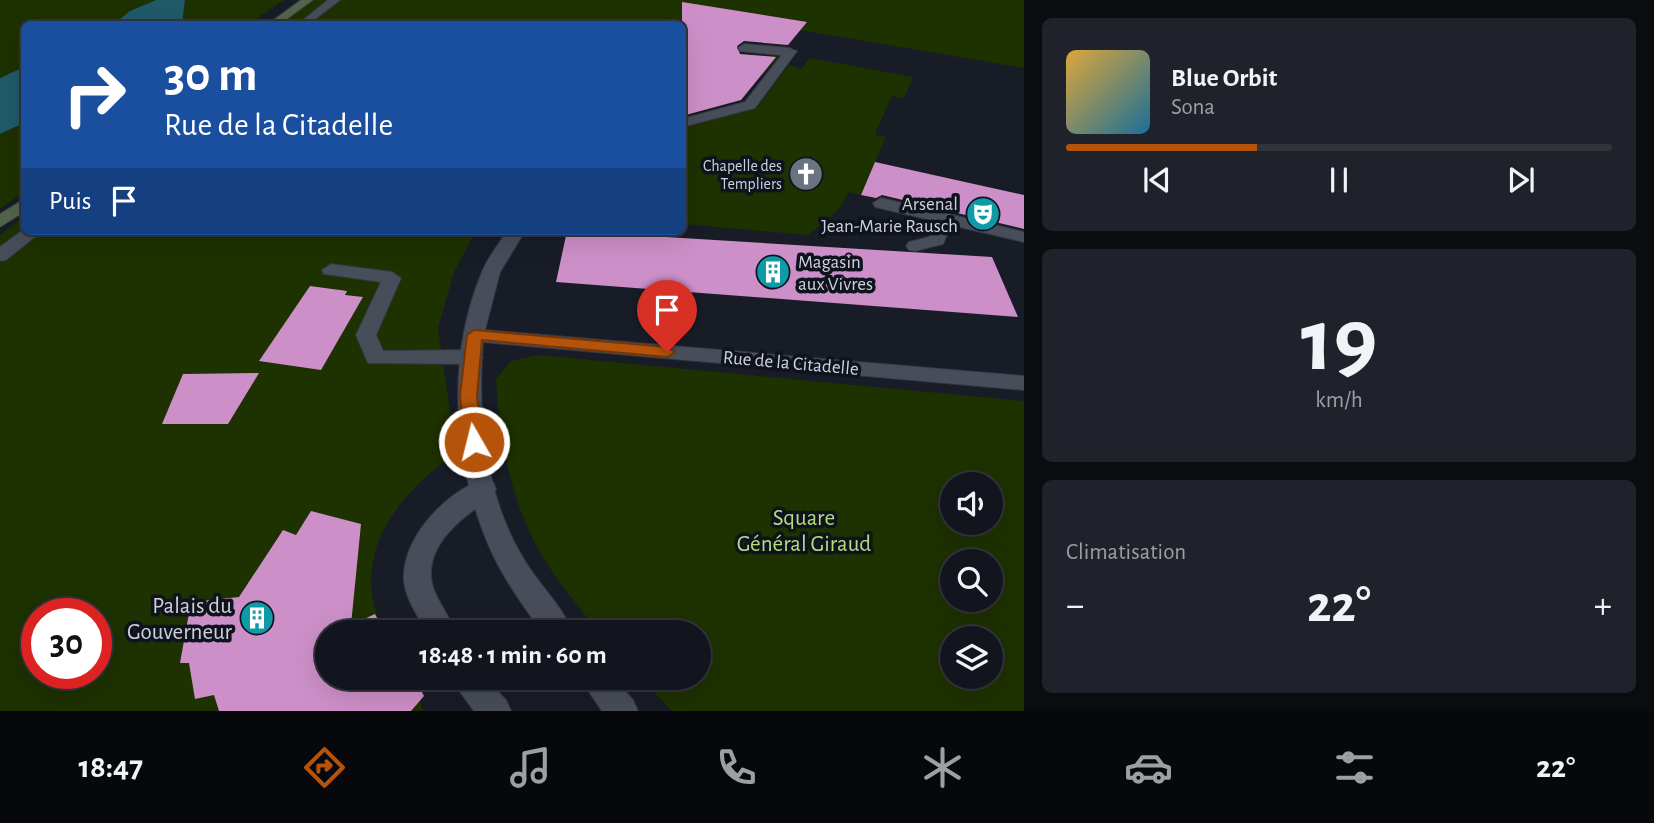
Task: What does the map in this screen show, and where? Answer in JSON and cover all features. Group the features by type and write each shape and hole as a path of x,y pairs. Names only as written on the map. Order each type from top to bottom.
{"main road":[{"path":"278,21 309,0"},
{"path":"0,222 21,206"}],"street":[{"path":"307,21 335,0"},
{"path":"686,122 750,105 790,51 744,48"},
{"path":"881,203 1024,237"},
{"path":"915,246 937,240 945,218"},
{"path":"0,256 28,235"},
{"path":"513,235 491,270 473,346 469,419 484,489 501,544 551,620"},
{"name":"Rue de la Citadelle","path":"331,270 392,278 366,335 375,358 473,346 1024,383"},
{"path":"436,620 418,584 419,562 426,542 454,509 484,489"},
{"path":"476,690 495,711"},
{"path":"605,690 622,711"}],"green space":[{"path":"0,0 156,0 130,11 118,21 21,21 21,68 0,78"},
{"path":"185,0 284,0 253,21 182,21"},
{"path":"308,0 1024,0 1024,68 800,30 793,39 702,35 706,55 778,56 763,75 720,67 699,89 686,92 686,21 280,21"},
{"path":"810,58 913,77 904,98 892,96 876,131 875,135 886,137 861,195 849,192 840,208 808,235 686,224 686,127 757,108 789,65 801,69"},
{"path":"21,124 21,194 0,209 0,134"},
{"path":"21,218 21,235 474,235 454,272 438,328 456,453 414,488 397,508 384,530 375,553 371,578 374,604 380,620 315,620 315,690 421,690 424,696 420,701 423,711 0,711 0,235"},
{"name":"Square Général Giraud","path":"538,355 1024,401 1024,711 672,711 652,690 711,690 711,620 589,620 541,554 522,513 508,469 496,379 511,361"}],"water":[{"path":"156,0 185,0 182,21 118,21 130,11"},
{"path":"21,68 21,124 0,134 0,78"}],"building":[{"path":"682,2 807,22 788,45 744,41 737,46 740,54 776,57 741,100 686,115 686,21 682,21"},
{"name":"Arsenal Jean-Marie Rausch","path":"875,162 1024,195 1024,229 882,195 876,198 861,195"},
{"name":"Magasin aux Vivres","path":"566,235 632,235 992,257 1018,317 556,282"},
{"path":"310,286 347,291 345,295 363,297 321,370 259,361"},
{"path":"259,373 228,424 162,424 183,374"},
{"name":"Palais du Gouverneur","path":"311,511 361,524 351,620 315,620 315,690 421,690 424,696 411,711 219,711 214,695 195,699 189,663 180,663 191,602 239,597 283,530 296,535"},
{"name":"Palais du Gouverneur","path":"375,614 378,620 362,620"}],"place":[{"name":"Chapelle des Templiers","path":"806,174"},
{"name":"Arsenal Jean-Marie Rausch","path":"983,214"},
{"name":"Magasin aux Vivres","path":"773,272"},
{"name":"Palais du Gouverneur","path":"257,618"}],"route":[{"path":"474,442 468,396 474,335 667,352"}]}
